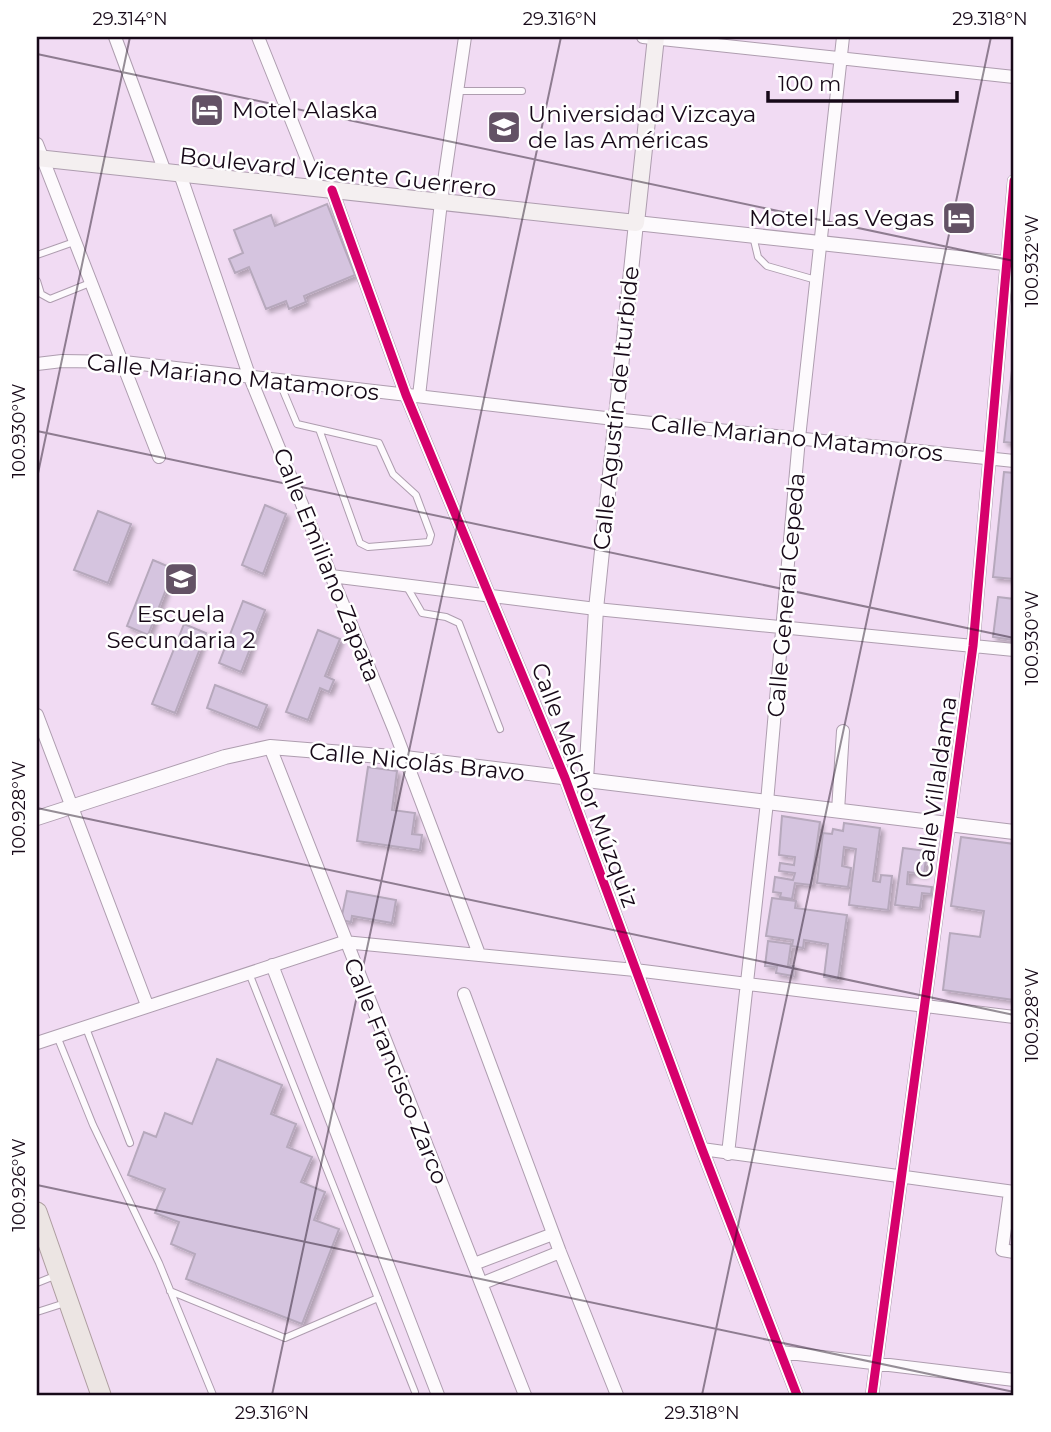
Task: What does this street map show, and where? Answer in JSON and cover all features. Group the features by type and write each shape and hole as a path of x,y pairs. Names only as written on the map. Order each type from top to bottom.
{"main road":[{"name":"Calle Agustín de Iturbide","path":"636,223 651,37"},
{"name":"Boulevard Vicente Guerrero","path":"39,154 172,173 636,223"},
{"path":"37,1212 101,1395"}],"street":[{"name":"Calle Emiliano Zapata","path":"115,37 172,173 249,375 405,758 479,954"},
{"name":"Calle Melchor Múzquiz","path":"258,37 413,395 490,597 565,778 702,1149 797,1395"},
{"path":"413,395 465,37"},
{"path":"651,37 840,61 1014,77"},
{"name":"Calle General Cepeda","path":"728,1154 767,802 799,438 843,37"},
{"path":"39,154 124,362 159,457"},
{"name":"Calle Villaldama","path":"872,1395 973,646 988,458 1010,264 1014,181"},
{"name":"Boulevard Vicente Guerrero","path":"636,223 1010,264"},
{"name":"Calle Agustín de Iturbide","path":"586,780 596,609 636,223"},
{"name":"Calle Mariano Matamoros","path":"37,364 62,361 124,362 614,419 1014,461"},
{"path":"331,576 596,609 783,625 1014,650"},
{"path":"37,715 147,1005"},
{"path":"838,811 843,731"},
{"name":"Calle Nicolás Bravo","path":"37,818 225,757 270,747 405,758 1014,832"},
{"name":"Calle Francisco Zarco","path":"270,747 344,942 483,1283 525,1395"},
{"path":"37,1043 344,942 635,970 1014,1017"},
{"path":"272,965 438,1395"},
{"path":"464,994 553,1234 617,1395"},
{"path":"702,1149 1012,1192 1002,1250 1014,1252"},
{"path":"474,1264 553,1234"},
{"path":"483,1283 560,1252"},
{"path":"782,1352 1014,1380"}],"lane":[{"path":"457,91 522,91"},
{"path":"753,236 758,257 766,266 816,280"},
{"path":"37,255 74,242"},
{"path":"37,281 41,294 50,299 90,283"},
{"path":"278,379 295,421 379,443 393,474 416,495 431,535 429,542 368,547 360,543 318,429"},
{"path":"406,584 422,613 446,617 459,623 500,729"},
{"path":"249,973 415,1392"},
{"path":"86,1026 130,1143"},
{"path":"57,1036 93,1125 170,1291 212,1395"},
{"path":"37,1283 59,1274"},
{"path":"170,1291 285,1338 378,1298"},
{"path":"37,1312 69,1302"}],"building":[{"path":"327,204 355,275 304,296 306,302 289,309 286,301 266,309 249,267 235,273 229,259 243,253 234,230 271,215 275,226"},
{"path":"1014,361 1014,443 1004,442"},
{"path":"1004,472 1014,473 1014,579 993,577"},
{"path":"265,505 286,514 263,574 242,565"},
{"path":"98,511 131,524 108,583 74,570"},
{"path":"153,560 174,569 148,635 127,626"},
{"path":"998,597 1014,599 1014,640 993,637"},
{"path":"243,601 265,610 241,672 219,663"},
{"path":"184,624 206,633 175,713 152,704"},
{"path":"318,630 340,639 325,676 334,680 329,692 320,688 308,720 286,712"},
{"path":"215,685 267,705 258,728 207,708"},
{"path":"368,767 397,771 392,810 415,813 412,834 422,835 420,850 357,841"},
{"path":"782,816 820,822 811,885 795,883 792,899 780,897 781,893 773,892 775,877 793,880 795,873 779,871 780,863 794,865 795,857 779,855"},
{"path":"844,823 880,828 873,881 880,882 881,875 892,876 888,910 849,905 856,849 844,847 842,866 851,868 848,887 817,883 823,833 832,834 833,829 843,831"},
{"path":"961,837 1014,844 1014,1000 943,990 950,933 980,937 984,911 951,906"},
{"path":"903,848 927,851 924,874 908,872 907,884 932,887 931,894 922,893 920,908 895,905"},
{"path":"347,891 396,900 392,923 352,916 351,922 341,920"},
{"path":"772,898 796,901 795,908 847,915 838,979 824,977 828,944 804,940 803,948 792,946 793,940 766,936"},
{"path":"768,941 791,944 788,965 794,966 793,976 776,973 777,967 765,966"},
{"path":"217,1059 282,1085 271,1114 296,1124 287,1147 312,1157 301,1182 325,1192 314,1220 339,1229 302,1324 186,1279 195,1254 171,1244 179,1222 155,1213 165,1189 128,1175 144,1132 156,1137 165,1113 192,1124"}],"cycle path":[{"path":"872,1395 973,646 1014,181"},
{"path":"332,190 406,395 565,778 702,1149 797,1395"}],"place":[{"name":"Motel Alaska","path":"207,110"},
{"name":"Universidad Vizcaya de las Américas","path":"504,127"},
{"name":"Motel Las Vegas","path":"959,218"},
{"name":"Escuela Secundaria 2","path":"181,579"}]}
